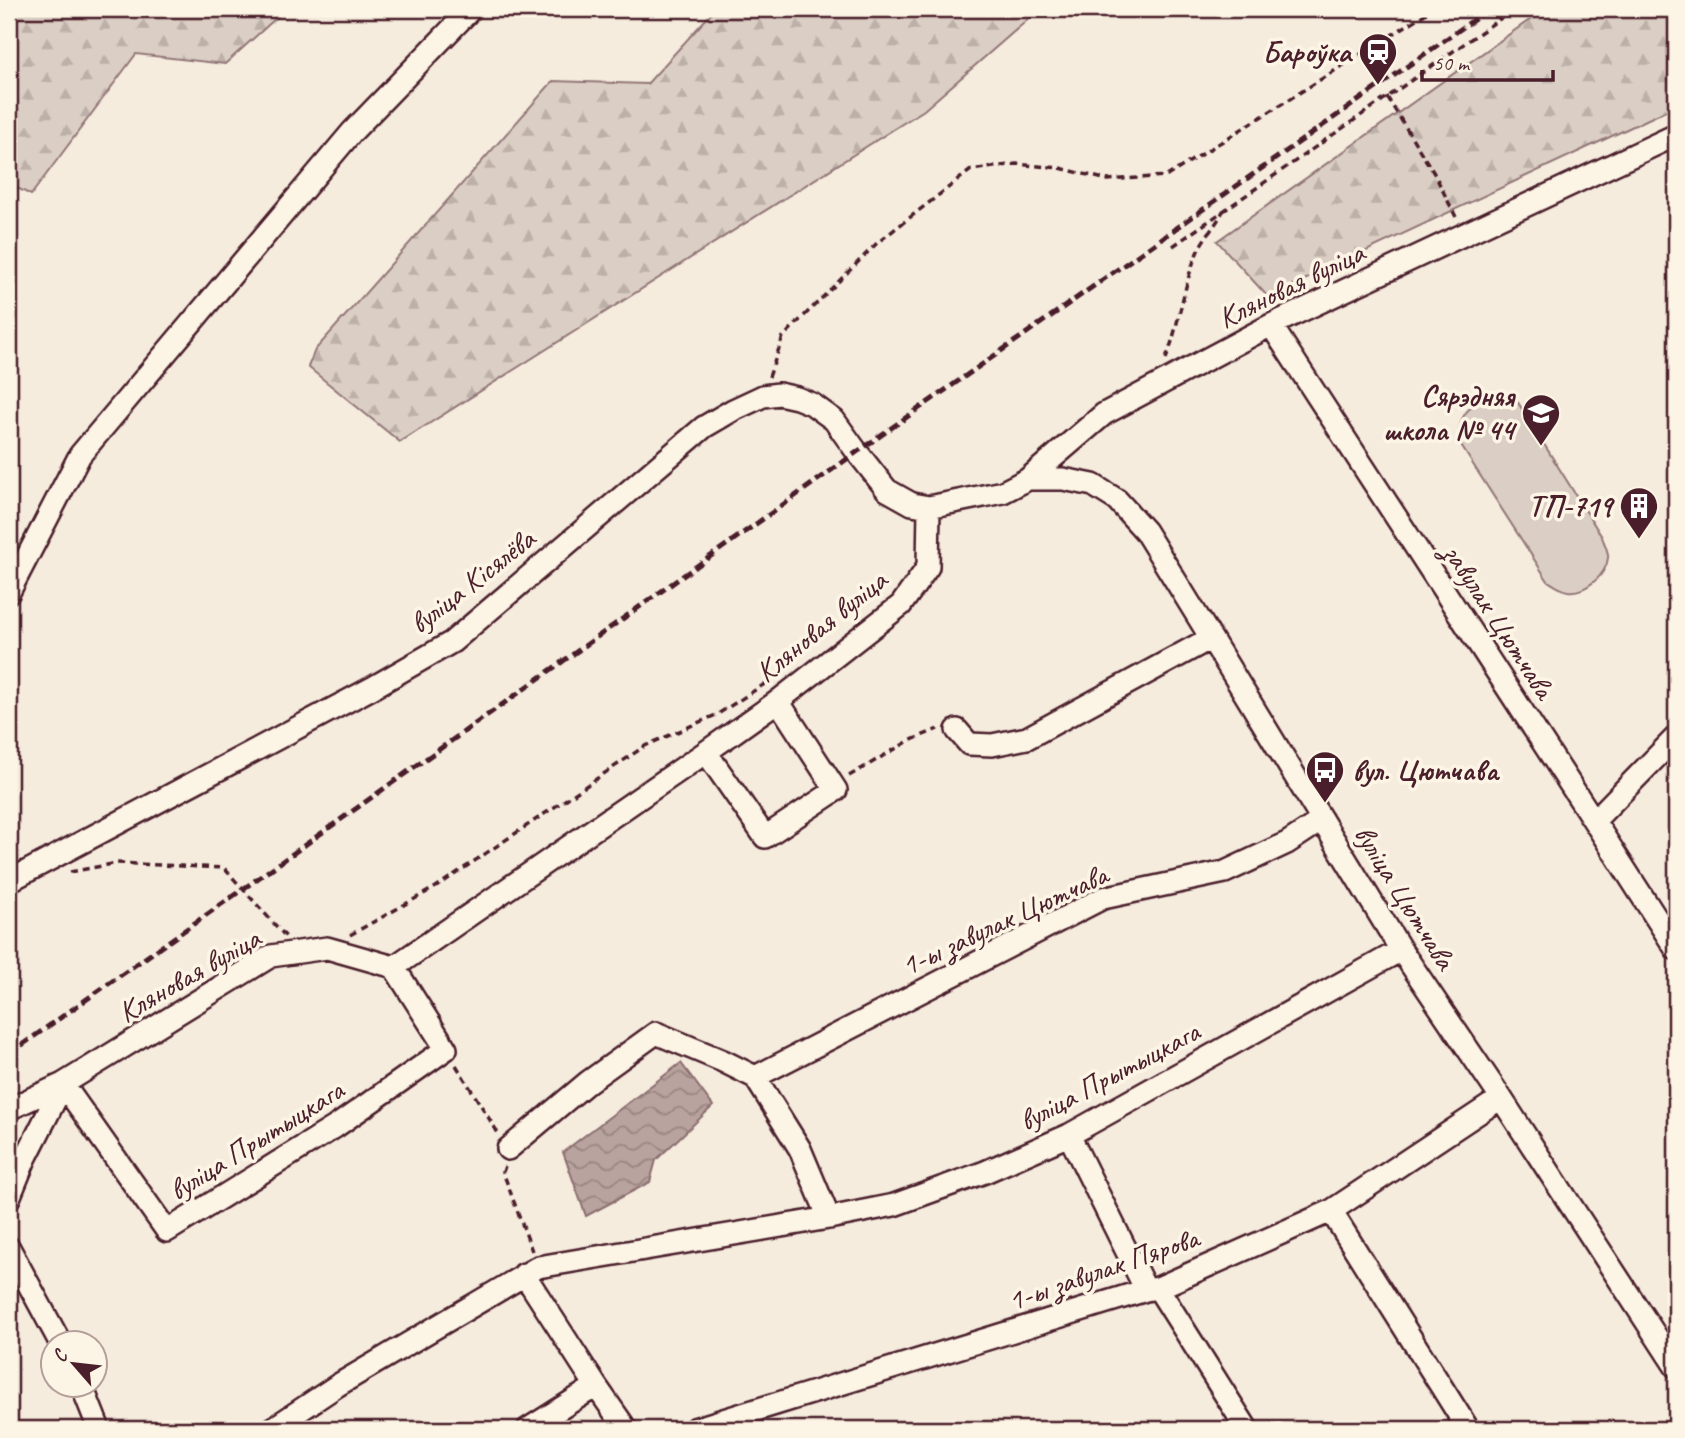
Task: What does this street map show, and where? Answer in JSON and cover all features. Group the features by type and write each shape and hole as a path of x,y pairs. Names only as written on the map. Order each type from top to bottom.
{"street":[{"path":"9,592 80,455 352,132 471,9"},
{"name":"Кляновая вуліца","path":"9,1108 62,1084 271,956 327,948 394,967 778,701 901,606 928,567 929,507 1003,492 1028,479 1104,414 1271,326 1676,135"},
{"name":"завулак Цютчава","path":"1271,326 1676,949"},
{"name":"вуліца Кісялёва","path":"9,881 372,688 452,642 704,427 763,396 779,394 812,404 834,420 887,490 912,504 929,507"},
{"name":"вуліца Цютчава","path":"1028,479 1063,479 1093,485 1117,500 1145,531 1401,950 1676,1367"},
{"path":"957,730 969,744 992,745 1027,738 1212,638"},
{"path":"706,752 765,837 836,790 778,701"},
{"path":"1594,821 1676,737"},
{"name":"1-ы завулак Цютчава","path":"755,1077 1103,898 1225,872 1287,842 1322,820"},
{"name":"вуліца Прытыцкага","path":"272,1429 338,1385 538,1267 894,1205 985,1172 1069,1135 1401,950"},
{"name":"вуліца Прытыцкага","path":"62,1084 167,1231 335,1127 446,1049 394,967"},
{"path":"508,1149 588,1082 656,1032 755,1077 800,1149 829,1218"},
{"path":"9,1198 62,1084"},
{"name":"1-ы завулак Пярова","path":"694,1429 1152,1289 1332,1211 1501,1098"},
{"path":"1069,1135 1152,1289 1247,1429"},
{"path":"1332,1211 1468,1429"},
{"path":"9,1248 54,1330"},
{"path":"524,1274 626,1429"},
{"path":"528,1429 596,1386"},
{"path":"88,1400 99,1429"}],"path":[{"path":"763,396 783,337 877,243 971,170 1016,164 1060,168 1108,180 1167,176 1433,9"},
{"path":"1173,246 1514,9"},
{"path":"1522,9 1535,9"},
{"path":"1387,97 1435,175 1464,234"},
{"path":"1155,387 1171,345 1198,250 1223,211"},
{"path":"327,948 436,887 645,747 718,714 783,672"},
{"path":"836,790 845,778 909,741 937,729 957,730"},
{"path":"63,873 117,863 224,868 266,915"}],"green space":[{"path":"9,9 286,9 225,64 136,54 31,195 9,184"},
{"path":"715,9 1040,9 924,110 400,442 308,367 315,350 553,81 647,84"},
{"path":"1545,9 1676,9 1676,106 1268,297 1217,241"},
{"path":"1489,396 1517,401 1602,537 1608,553 1606,565 1599,577 1588,586 1568,591 1548,581 1458,441 1460,424 1466,413"}],"water":[{"path":"681,1063 713,1106 656,1160 650,1182 586,1216 563,1152"}],"railway":[{"path":"9,1054 857,452 1489,9"}],"place":[{"name":"Бароўка","path":"1378,86"},
{"name":"Сярэдняя школа № 44","path":"1541,447"},
{"name":"ТП-719","path":"1639,540"},
{"name":"вул. Цютчава","path":"1325,804"}]}
